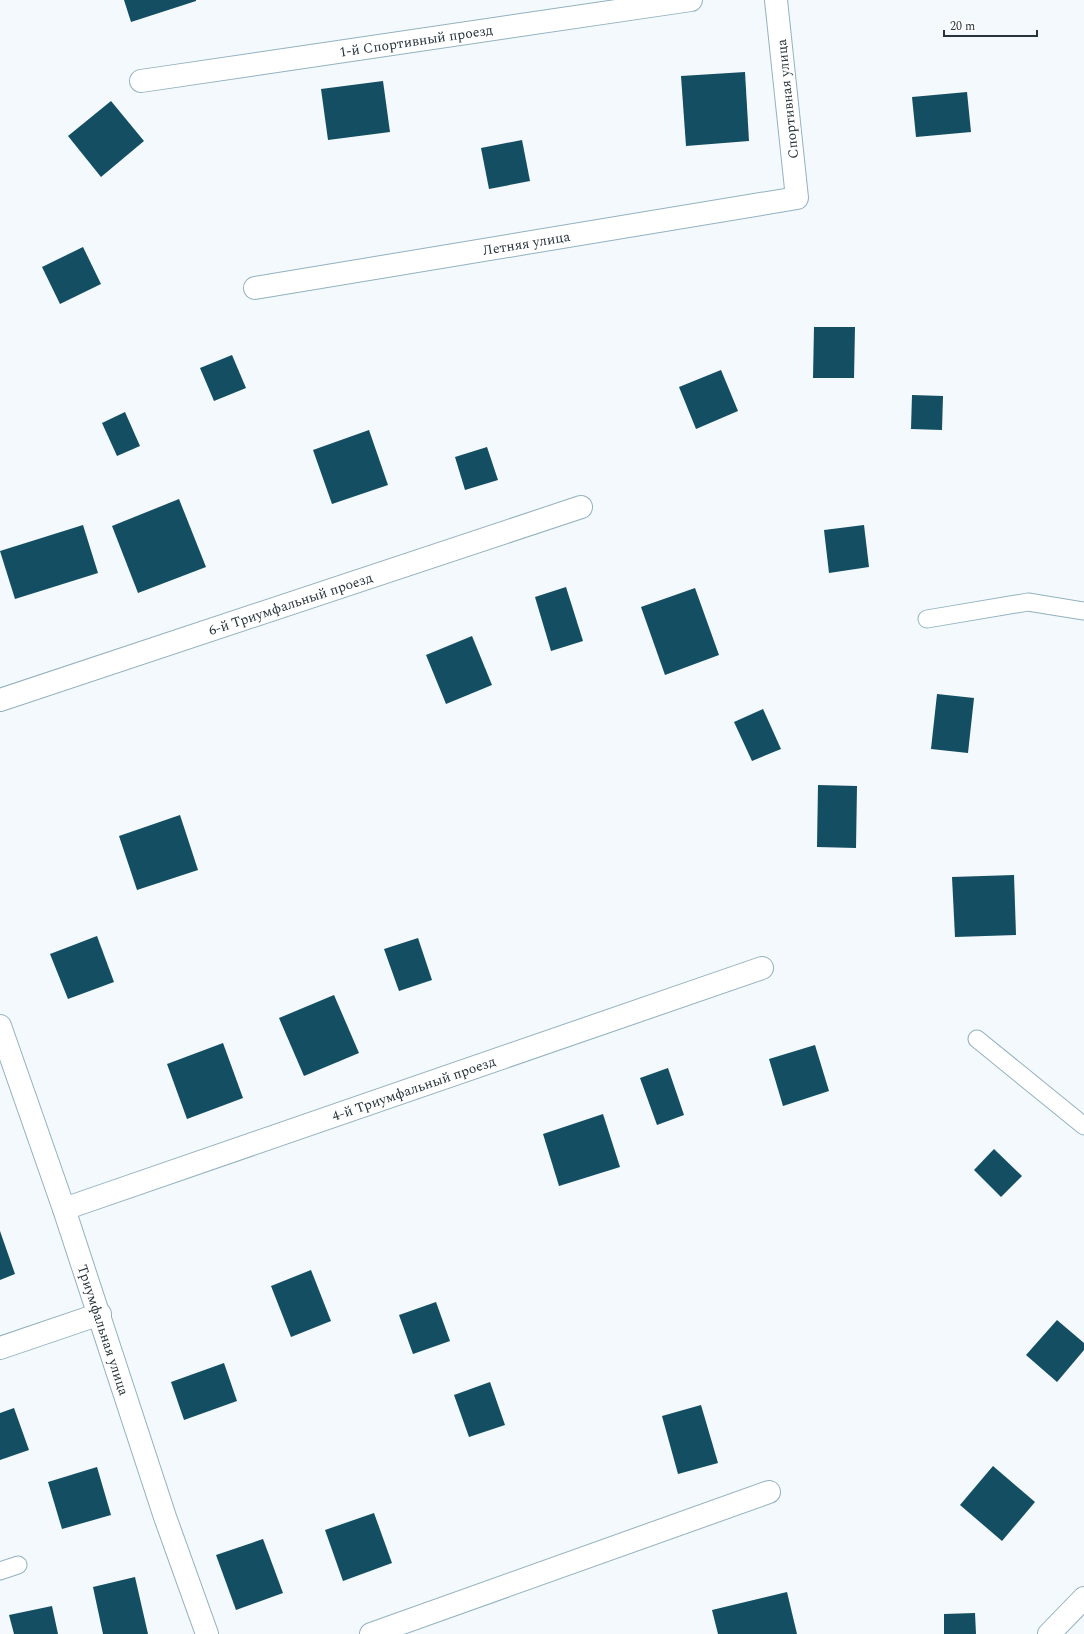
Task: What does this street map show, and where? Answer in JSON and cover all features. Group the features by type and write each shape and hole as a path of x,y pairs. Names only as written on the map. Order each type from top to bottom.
{"street":[{"name":"1-й Спортивный проезд","path":"141,81 691,0"},
{"name":"Спортивная улица","path":"776,0 797,198"},
{"name":"Летняя улица","path":"255,288 797,198"},
{"name":"6-й Триумфальный проезд","path":"0,700 582,507"},
{"name":"4-й Триумфальный проезд","path":"64,1209 762,968"},
{"name":"Триумфальная улица","path":"0,1026 100,1314 165,1517 207,1634"},
{"path":"0,1348 100,1314"},
{"path":"371,1634 769,1492"},
{"path":"1049,1634 1084,1598"}],"lane":[{"path":"927,620 1028,602 1084,611"},
{"path":"976,1038 1084,1126"},
{"path":"0,1571 18,1565"}],"building":[{"path":"124,0 196,0 196,1 131,22"},
{"path":"745,72 749,141 686,146 681,76"},
{"path":"383,81 390,132 328,140 321,89"},
{"path":"967,92 971,132 916,137 912,97"},
{"path":"111,101 144,141 101,177 68,136"},
{"path":"522,140 530,181 489,189 481,148"},
{"path":"83,247 101,284 60,304 42,267"},
{"path":"814,327 855,327 854,378 813,378"},
{"path":"232,355 246,388 214,401 200,368"},
{"path":"721,370 738,411 696,429 679,387"},
{"path":"912,395 943,396 942,430 911,429"},
{"path":"125,412 140,446 117,456 102,423"},
{"path":"369,430 388,485 332,504 313,450"},
{"path":"487,447 498,480 465,490 455,457"},
{"path":"179,499 206,567 138,593 112,526"},
{"path":"83,525 98,573 15,599 0,551"},
{"path":"864,525 869,567 829,573 824,530"},
{"path":"566,587 583,641 551,651 535,597"},
{"path":"695,588 719,655 665,675 641,607"},
{"path":"472,636 492,685 446,704 426,655"},
{"path":"937,694 974,698 968,753 931,749"},
{"path":"763,709 781,749 752,761 734,722"},
{"path":"818,785 857,786 856,848 817,847"},
{"path":"180,815 198,870 137,890 119,836"},
{"path":"1014,875 1016,935 955,937 952,877"},
{"path":"97,936 114,982 68,999 50,954"},
{"path":"418,938 432,980 399,991 384,949"},
{"path":"334,995 359,1053 304,1076 279,1018"},
{"path":"223,1043 243,1098 187,1119 167,1064"},
{"path":"815,1045 829,1091 783,1106 769,1059"},
{"path":"668,1068 684,1115 657,1125 640,1078"},
{"path":"603,1114 620,1167 559,1186 543,1134"},
{"path":"994,1149 1022,1176 1001,1197 974,1170"},
{"path":"0,1231 15,1274 0,1280"},
{"path":"311,1270 331,1321 291,1337 271,1286"},
{"path":"436,1302 450,1341 413,1354 399,1315"},
{"path":"1057,1320 1084,1343 1084,1350 1057,1382 1026,1355"},
{"path":"224,1363 237,1401 184,1420 171,1382"},
{"path":"490,1382 505,1425 469,1437 454,1395"},
{"path":"701,1405 718,1463 678,1474 662,1416"},
{"path":"14,1408 29,1450 0,1460 0,1413"},
{"path":"993,1466 1035,1502 1002,1541 960,1505"},
{"path":"97,1467 111,1515 62,1529 48,1482"},
{"path":"374,1513 392,1563 343,1581 325,1530"},
{"path":"263,1539 283,1593 236,1610 216,1555"},
{"path":"135,1577 148,1634 103,1634 93,1587"},
{"path":"787,1592 797,1634 718,1634 712,1610"},
{"path":"52,1606 58,1634 14,1634 9,1615"},
{"path":"975,1613 976,1634 944,1634 944,1614"}]}
